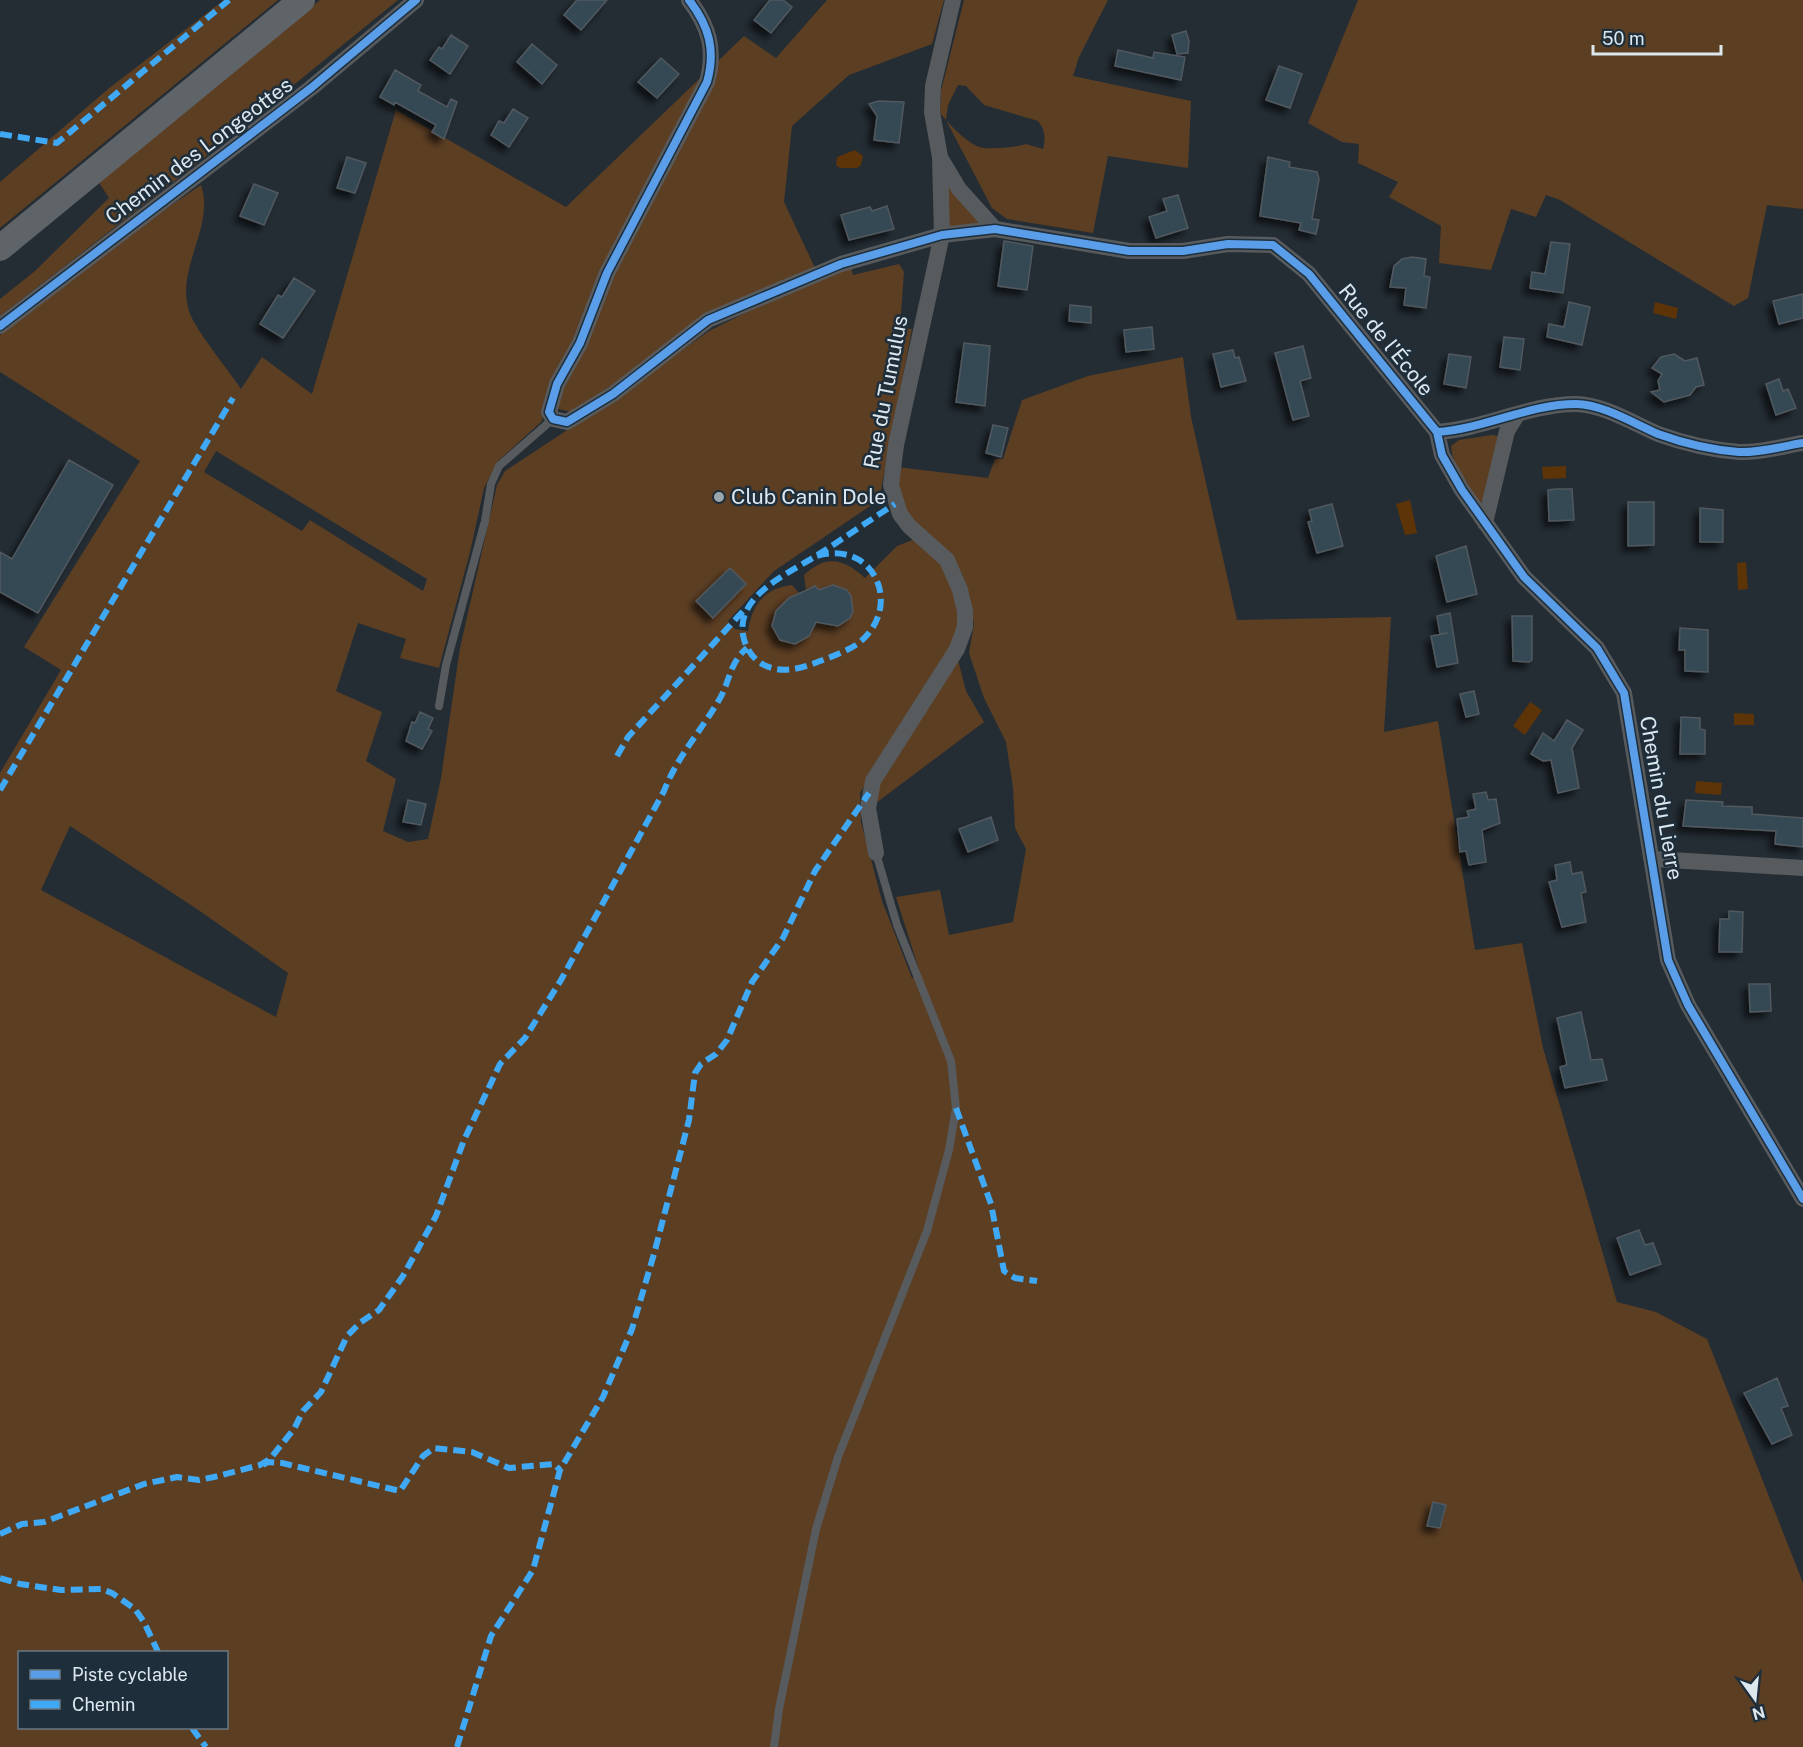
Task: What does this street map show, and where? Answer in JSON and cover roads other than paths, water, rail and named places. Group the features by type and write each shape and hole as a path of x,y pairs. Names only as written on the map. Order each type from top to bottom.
{"main road":[{"path":"0,248 302,0"}],"street":[{"name":"Chemin des Longeottes","path":"0,326 311,88 416,0"},
{"path":"553,418 549,411 557,384 580,343 607,273 706,82 711,67 709,33 689,0"},
{"name":"Rue du Tumulus","path":"876,853 868,808 873,781 957,649 965,627 965,611 953,572 938,551 909,526 900,514 895,504 891,485 896,445 942,235 940,157 932,112 933,86 953,0"},
{"path":"940,157 959,189 995,229"},
{"name":"Rue de l'École","path":"553,418 567,422 613,394 708,320 842,264 942,235 977,229 995,229 1130,251 1183,251 1228,244 1273,244 1309,274 1437,432"},
{"path":"1437,432 1457,430 1551,406 1579,404 1622,417 1659,434 1689,443 1740,452 1803,443"},
{"path":"1485,523 1507,431 1517,415"},
{"name":"Chemin du Lierre","path":"1437,432 1442,455 1485,523 1524,577 1597,648 1624,693 1654,859 1668,960 1688,1005 1803,1199"},
{"path":"1654,859 1803,868"}],"lane":[{"path":"439,706 446,665 485,521 490,484 499,466 553,418"},
{"path":"774,1747 779,1709 816,1529 838,1457 927,1231 949,1150 956,1108 951,1060 897,925 876,853"}],"place":[{"name":"Club Canin Dole","path":"719,497"}]}
